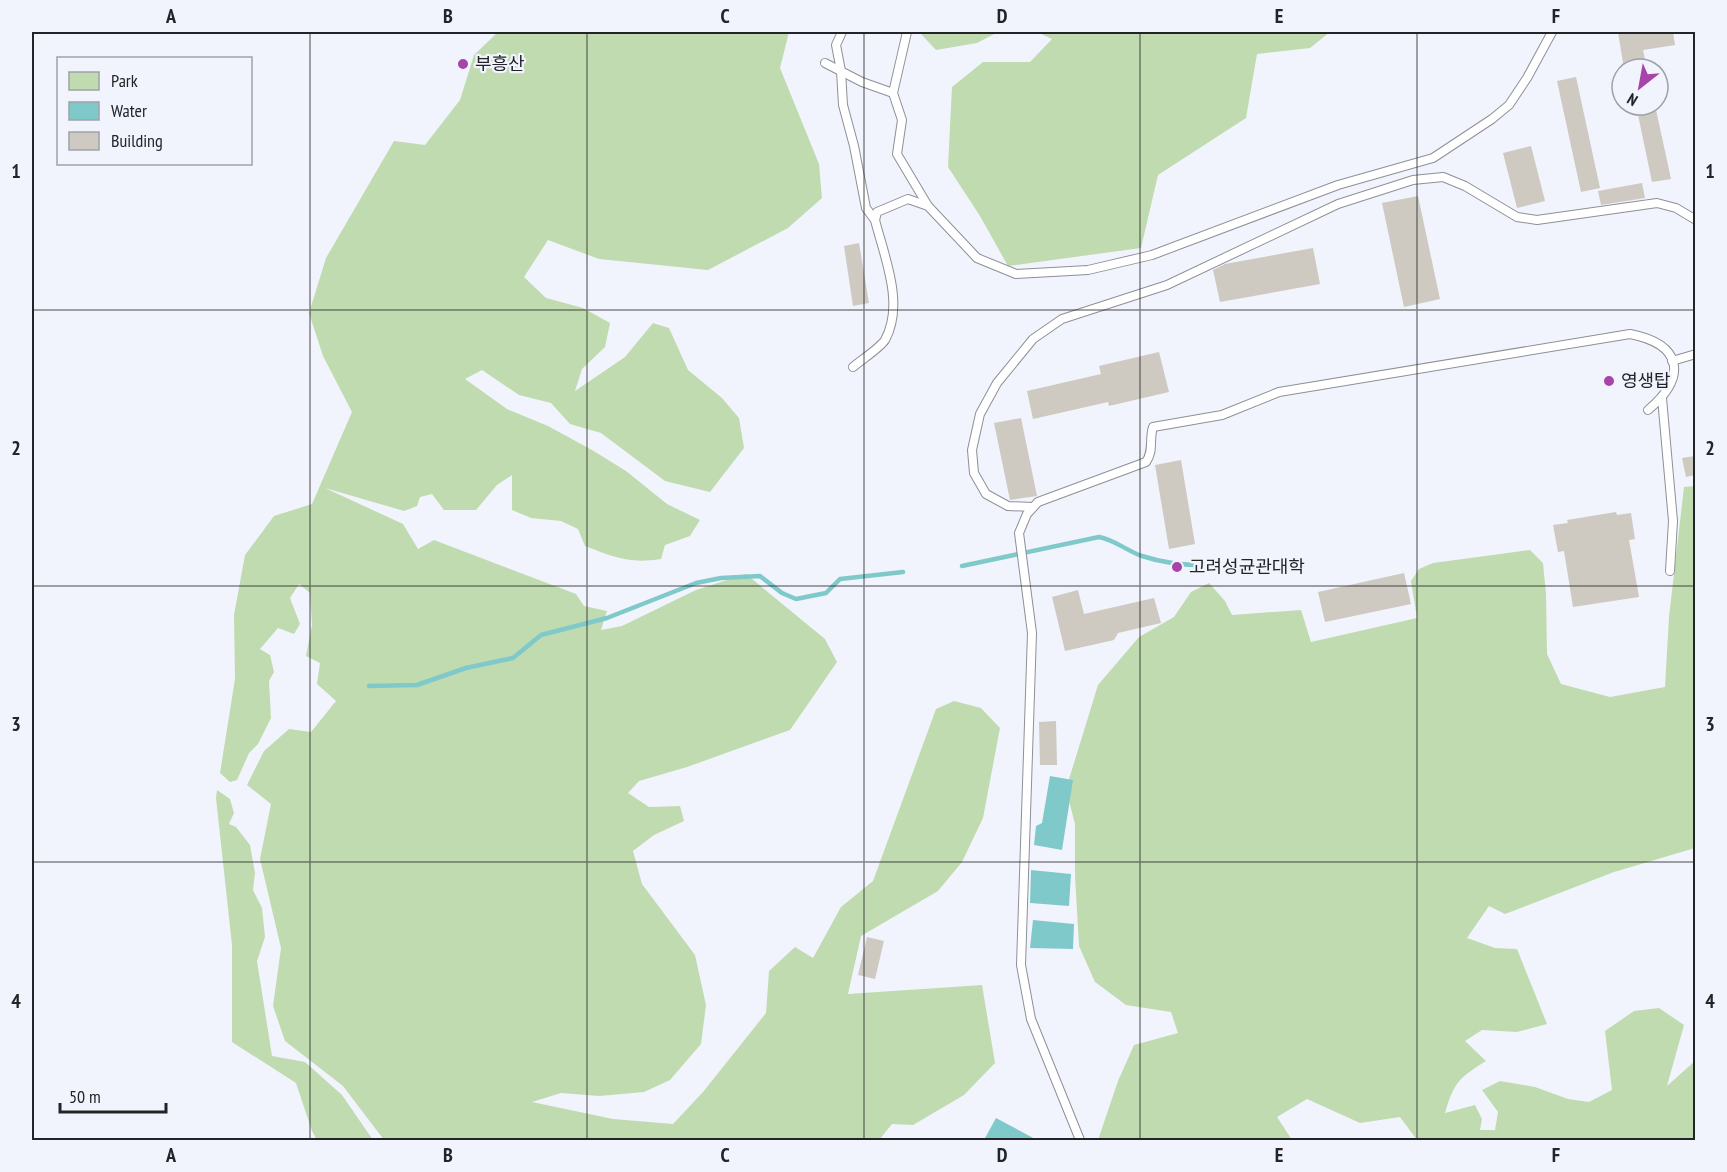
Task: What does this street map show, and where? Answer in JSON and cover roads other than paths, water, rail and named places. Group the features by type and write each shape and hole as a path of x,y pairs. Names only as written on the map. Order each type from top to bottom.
{"lane":[{"path":"842,32 836,45 841,71 843,105 854,146 866,208 875,220 893,291 892,317 885,341 853,367"},
{"path":"907,32 893,93 902,120 897,154 928,206 977,258 1016,274 1089,270 1152,255 1338,184 1433,158 1509,105 1527,78 1552,32"},
{"path":"825,63 862,82 893,93"},
{"path":"1034,507 1008,506 986,494 974,473 972,450 980,414 997,383 1033,339 1062,319 1167,285 1338,204 1413,180 1443,177 1465,186 1517,218 1537,220 1657,203 1676,208 1695,220"},
{"path":"875,220 877,212 908,199 928,206"},
{"path":"1080,1140 1031,1019 1021,965 1032,633 1019,533 1027,514 1038,502 1146,462 1152,454 1150,436 1154,427 1222,415 1278,392 1630,334 1647,338 1663,346 1675,368 1670,386 1662,398 1648,410"},
{"path":"1672,361 1695,354"},
{"path":"1662,398 1673,521 1670,571"}],"water":[{"path":"1050,776 1073,780 1062,850 1034,845 1036,826 1042,823"},
{"path":"1031,870 1071,874 1069,906 1030,903"},
{"path":"1033,920 1074,924 1073,949 1030,948"},
{"path":"996,1118 1037,1140 984,1140"}],"waterway":[{"path":"962,566 1099,537 1151,559 1188,565 1216,565"},
{"path":"369,686 417,685 466,668 513,658 541,635 607,618 696,583 721,578 760,576 782,593 796,599 826,593 840,579 903,572"}],"place":[{"name":"부흥산","path":"463,64"},
{"name":"영생탑","path":"1609,381"},
{"name":"고려성균관대학","path":"1177,567"}]}
